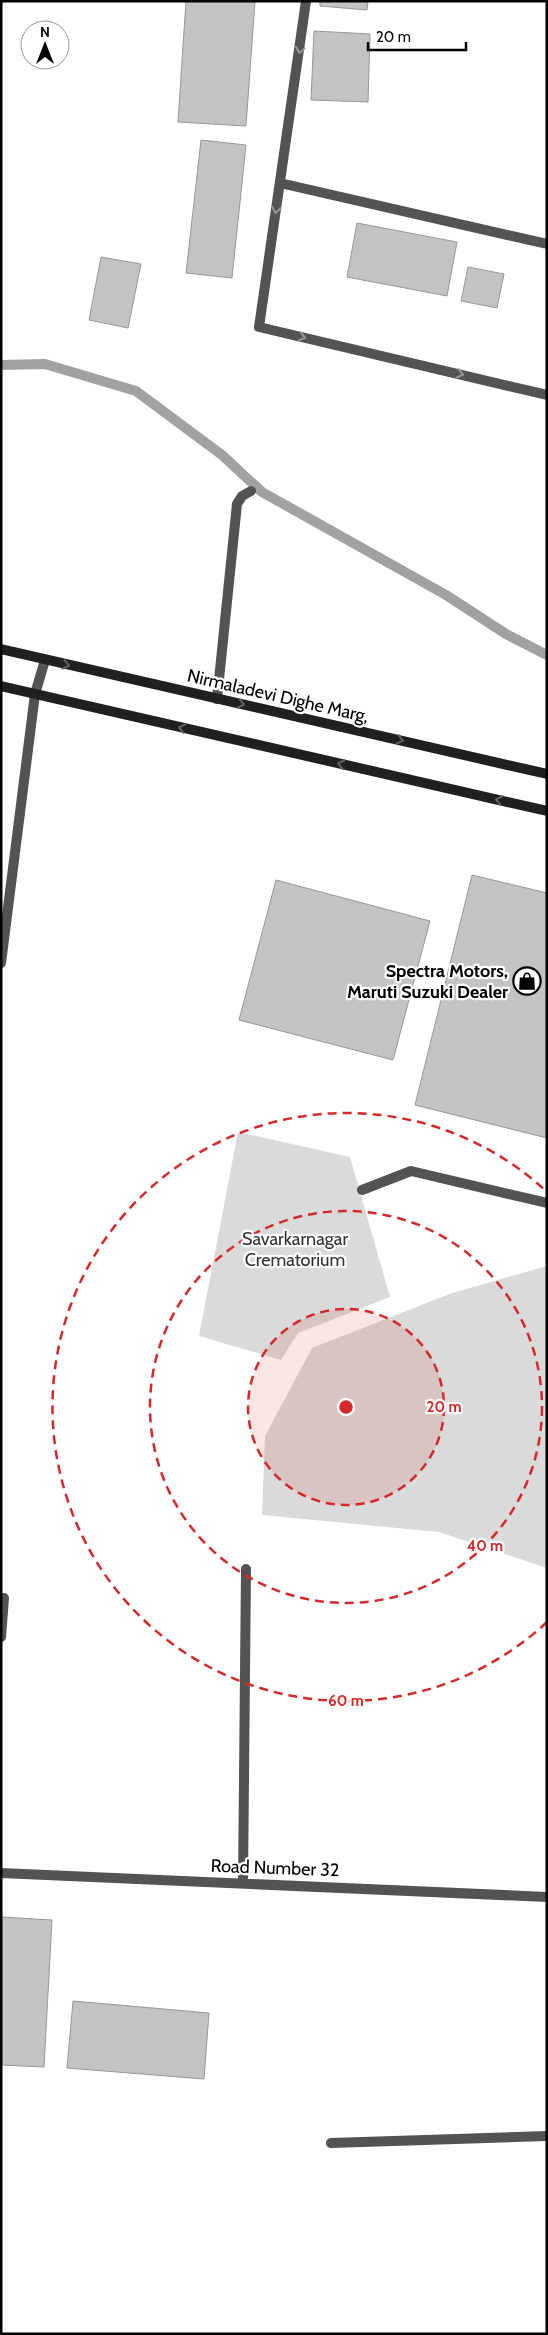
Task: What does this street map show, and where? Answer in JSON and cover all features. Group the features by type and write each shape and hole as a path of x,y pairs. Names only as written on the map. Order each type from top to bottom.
{"main road":[{"name":"Nirmaladevi Dighe Marg,","path":"1,649 547,774"},
{"path":"1,686 547,811"}],"street":[{"path":"306,1 259,327 547,395"},
{"path":"280,183 547,244"},
{"path":"217,699 237,504 242,496 250,491"},
{"path":"1,963 35,694 45,660"},
{"path":"362,1190 411,1171 547,1203"},
{"path":"243,1883 246,1568"},
{"path":"1,1598 4,1598 1,1637"},
{"name":"Road Number 32","path":"1,1873 547,1897"},
{"path":"331,2143 547,2136"}],"green space":[{"name":"Savarkarnagar Crematorium","path":"238,1132 350,1157 390,1297 298,1333 281,1360 199,1336"},
{"path":"547,1266 547,1568 439,1532 262,1515 265,1436 312,1348 452,1293"}],"building":[{"path":"186,1 255,1 246,126 178,122"},
{"path":"320,1 368,1 367,10 320,6"},
{"path":"314,31 370,34 368,102 311,100"},
{"path":"201,140 246,145 232,278 186,273"},
{"path":"357,223 457,242 447,296 347,277"},
{"path":"101,257 141,264 128,328 89,320"},
{"path":"468,267 504,274 497,308 461,301"},
{"path":"472,875 547,893 547,1138 415,1105"},
{"path":"276,880 430,921 393,1060 239,1020"},
{"path":"1,1917 52,1920 44,2067 1,2065"},
{"path":"73,2001 209,2013 204,2079 67,2068"}],"waterway":[{"path":"1,365 45,364 136,391 222,455 262,492 446,595 506,634 547,655"}],"place":[{"name":"Spectra Motors, Maruti Suzuki Dealer","path":"527,981"}]}
